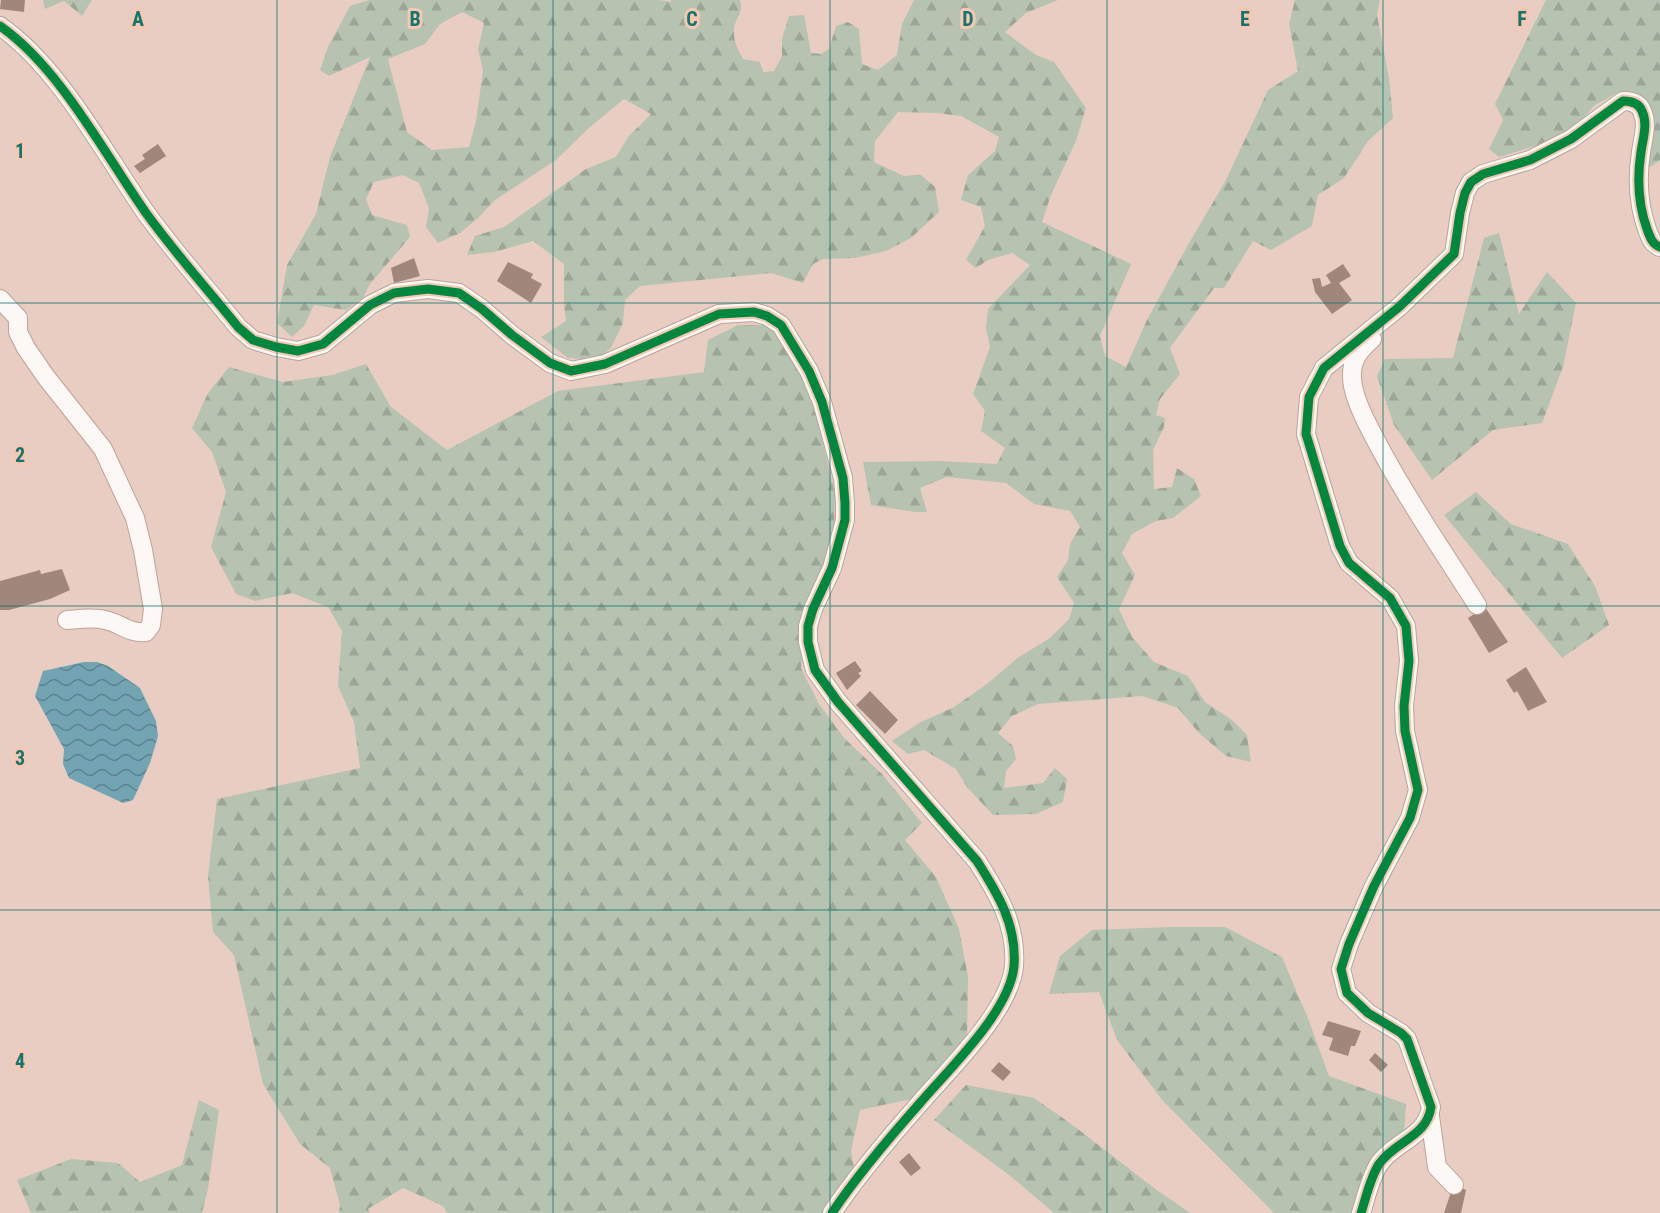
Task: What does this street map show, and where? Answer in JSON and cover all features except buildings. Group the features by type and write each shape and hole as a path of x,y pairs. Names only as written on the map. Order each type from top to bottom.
{"street":[{"path":"0,27 11,34 45,67 147,214 238,327 253,340 276,348 298,351 322,345 370,305 394,293 428,289 459,293 483,309 512,335 550,363 572,371 605,364 719,314 754,312 767,316 781,326 809,371 822,402 843,478 845,520 832,568 813,609 808,626 808,642 815,670 838,702 977,861 995,888 1011,928 1014,947 1014,968 1008,988 990,1021 878,1151 832,1213"},
{"path":"1477,605 1385,459 1362,414 1352,379 1357,354 1401,316 1451,265 1460,213 1465,193 1471,182 1483,174 1530,160 1571,139 1623,101 1637,104 1644,115 1645,129 1639,173 1641,212 1651,239 1656,246 1660,247"},
{"path":"1454,254 1399,307 1324,368 1309,397 1306,434 1340,546 1348,562 1390,598 1406,626 1409,661 1404,706 1405,731 1418,790 1410,818 1374,886 1349,944 1341,969 1347,993 1368,1013 1407,1039 1431,1107 1430,1116 1437,1167 1454,1185"},
{"path":"0,299 18,318 18,332 46,377 103,449 135,518 143,550 153,609 151,625 146,632 136,633 107,620 85,618 67,620"},
{"path":"1360,1213 1379,1165 1397,1146 1425,1127 1430,1116"}],"green space":[{"path":"43,0 92,0 82,16 64,1 45,9"},
{"path":"369,0 660,0 671,2 671,0 740,0 741,9 734,29 736,45 743,59 760,62 763,72 774,71 782,56 782,39 789,16 804,15 811,53 821,54 829,49 836,26 848,22 859,29 862,64 878,70 897,55 902,24 914,0 1058,0 1026,13 1005,32 1036,55 1054,62 1086,108 1076,141 1051,195 1042,222 1131,264 1100,336 1105,356 1126,367 1147,320 1225,182 1268,90 1298,71 1289,24 1295,0 1380,0 1377,15 1389,78 1393,118 1368,141 1344,178 1318,195 1312,226 1271,250 1253,241 1224,288 1214,288 1170,348 1180,374 1160,399 1156,415 1165,418 1164,427 1153,450 1154,489 1172,487 1177,468 1194,479 1201,496 1173,518 1156,521 1132,534 1122,553 1135,575 1119,609 1132,637 1154,662 1188,676 1205,702 1232,720 1247,735 1251,762 1226,756 1199,733 1178,708 1142,696 1038,704 1012,716 998,733 1013,746 1016,759 1006,771 1004,788 1043,783 1055,768 1067,779 1063,802 1036,814 993,815 967,787 956,769 924,750 908,754 892,741 919,723 954,707 987,684 1019,657 1050,638 1069,619 1074,603 1057,577 1068,560 1070,544 1080,527 1070,511 1034,504 1006,483 947,477 920,488 927,512 871,505 863,462 940,461 997,464 1005,448 981,431 985,411 973,394 990,347 986,328 988,309 1030,265 1012,253 988,260 976,268 966,260 985,226 981,207 961,200 968,175 995,151 999,137 961,116 898,112 875,141 874,162 904,176 921,175 935,187 939,212 911,238 886,251 855,258 823,259 813,264 803,283 771,273 640,286 625,300 623,323 611,348 596,360 568,358 541,337 566,321 564,264 533,241 494,252 467,255 475,236 504,227 586,169 616,157 628,137 651,114 624,99 590,127 556,160 495,200 460,233 438,243 426,227 429,208 419,183 403,175 374,182 366,199 372,215 407,225 410,237 370,284 363,298 346,310 314,305 304,326 292,337 277,323 287,265 316,214 330,157 370,57 329,76 320,70 328,47 350,6","holes":["462,12 484,23 478,49 483,70 476,121 469,147 432,150 407,132 388,59 425,44 440,24"]},
{"path":"1546,0 1660,0 1660,160 1643,172 1649,140 1650,106 1638,96 1619,92 1595,105 1573,130 1551,141 1499,157 1489,149 1503,120 1495,104"},
{"path":"1499,233 1519,314 1547,272 1576,303 1563,367 1542,423 1493,430 1432,480 1394,425 1377,376 1385,359 1453,358 1484,238"},
{"path":"738,325 766,325 793,343 813,402 835,494 833,563 807,622 801,668 819,704 845,739 882,774 922,823 905,840 936,877 959,929 968,977 967,1037 921,1097 860,1110 851,1151 857,1183 836,1213 447,1213 443,1206 403,1188 368,1209 370,1213 339,1213 340,1205 330,1168 300,1144 263,1084 234,955 213,932 208,876 217,799 360,768 354,722 338,686 342,631 328,607 292,593 255,601 236,594 211,547 226,492 212,452 192,428 208,393 229,367 283,382 332,375 366,364 391,407 447,450 558,391 704,372 708,340"},
{"path":"1476,492 1511,524 1568,544 1595,586 1609,625 1562,658 1444,515"},
{"path":"1225,927 1282,957 1329,1076 1406,1104 1404,1133 1359,1213 1274,1213 1163,1101 1117,1040 1099,992 1049,994 1060,956 1092,930"},
{"path":"966,1085 1034,1098 1190,1213 1054,1213 1008,1174 934,1120"},
{"path":"199,1100 219,1110 208,1189 202,1213 31,1213 17,1180 71,1159 118,1163 140,1182 182,1165"}],"water":[{"path":"84,662 97,662 108,666 140,688 156,721 158,736 150,763 133,800 123,803 69,778 63,764 64,749 35,696 43,671"}],"cycle path":[{"path":"0,26 42,64 80,113 157,228 238,327 253,340 298,351 323,344 370,305 394,293 428,289 459,293 550,363 571,371 605,364 719,314 754,312 767,316 781,325 809,371 822,402 843,478 845,520 832,568 813,609 808,626 808,642 815,670 838,702 977,861 1005,910 1014,951 1014,966 1010,983 1002,1002 990,1020 874,1157 832,1213"},
{"path":"1361,1213 1379,1164 1417,1132 1428,1117 1431,1107 1407,1039 1368,1013 1347,993 1341,969 1349,944 1374,886 1410,818 1418,790 1405,731 1404,706 1409,661 1406,626 1390,598 1349,563 1340,546 1306,434 1309,397 1324,368 1399,307 1454,254 1460,213 1465,193 1471,182 1483,174 1530,160 1571,139 1623,101 1637,104 1644,116 1645,131 1639,171 1640,201 1649,235 1660,247"}]}
